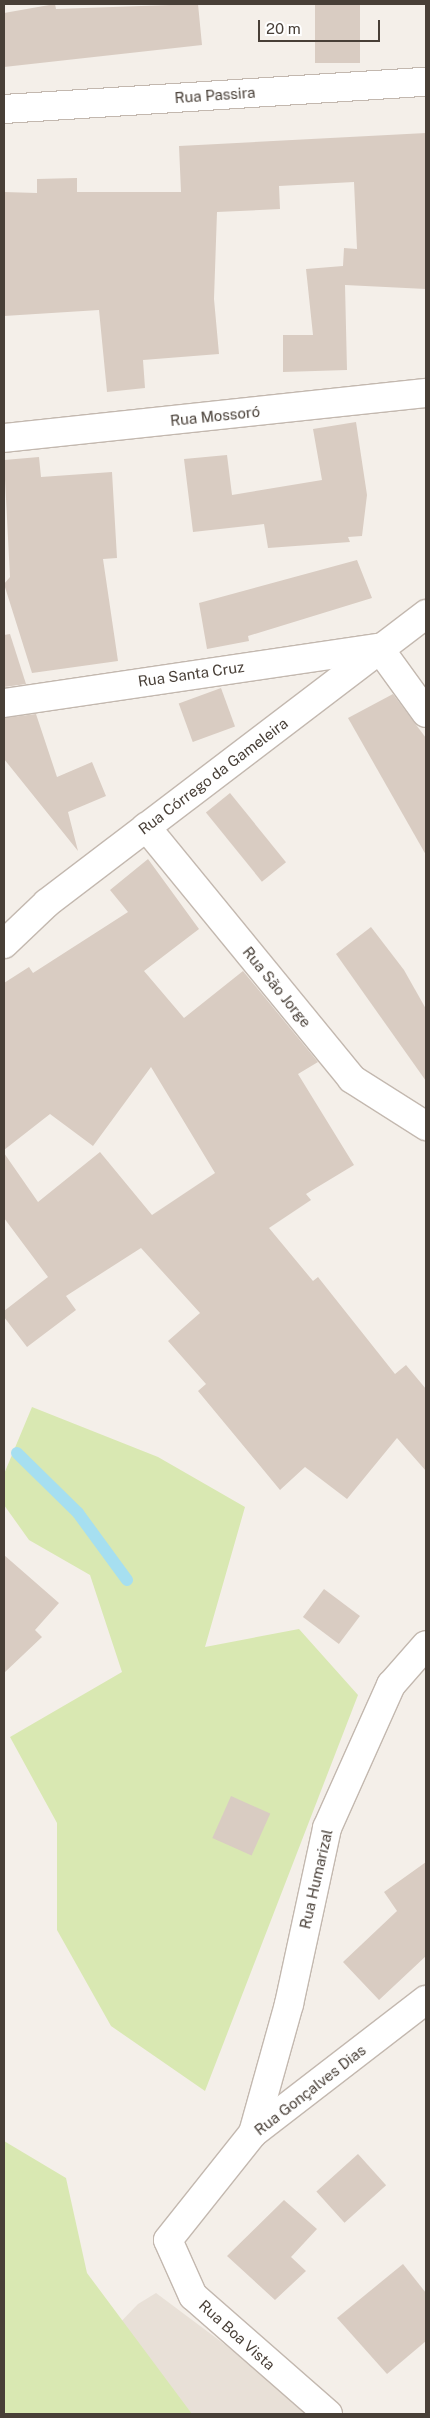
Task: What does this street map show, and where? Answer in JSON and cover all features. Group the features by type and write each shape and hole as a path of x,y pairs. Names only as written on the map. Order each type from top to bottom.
{"street":[{"name":"Rua Passira","path":"4,109 426,82"},
{"name":"Rua Mossoró","path":"4,438 426,393"},
{"name":"Rua Córrego da Gameleira","path":"4,944 47,903 426,614"},
{"name":"Rua Santa Cruz","path":"4,703 379,648"},
{"path":"379,648 426,713"},
{"name":"Rua São Jorge","path":"146,827 352,1079 426,1126"},
{"name":"Rua Humarizal","path":"253,2133 289,2004 327,1828 391,1685 426,1645"},
{"name":"Rua Gonçalves Dias","path":"168,2240 253,2133 426,2000"},
{"name":"Rua Boa Vista","path":"168,2240 190,2292 328,2414"}],"shaded area":[{"path":"156,2293 318,2414 32,2414 138,2304"}],"green space":[{"path":"32,1407 158,1457 245,1507 205,1647 299,1629 358,1695 205,2091 111,2026 57,1930 57,1823 10,1737 122,1672 90,1575 29,1540 4,1505 4,1474"},
{"path":"4,2141 66,2178 87,2273 192,2414 4,2414"}],"building":[{"path":"55,4 56,9 198,4 202,45 4,67 4,13"},
{"path":"315,4 360,4 360,63 315,63"},
{"path":"426,133 426,289 345,285 347,370 283,372 283,335 313,335 306,269 343,266 344,248 357,249 354,182 279,186 280,209 217,212 214,299 219,354 143,360 145,388 107,392 99,310 4,316 4,192 37,193 37,179 77,178 77,192 181,192 179,146"},
{"path":"356,422 367,495 362,536 348,537 350,542 268,548 264,524 193,532 184,459 227,455 232,495 322,480 313,429"},
{"path":"39,457 41,477 112,472 117,558 103,559 118,661 32,673 4,584 10,577 4,460"},
{"path":"357,560 372,598 248,636 249,641 207,649 199,603"},
{"path":"10,634 26,684 4,687 4,635"},
{"path":"221,688 235,727 193,742 179,703"},
{"path":"393,694 426,738 426,855 348,718"},
{"path":"36,714 57,777 92,762 106,796 68,812 78,851 4,759 4,718"},
{"path":"230,793 286,862 262,882 206,813"},
{"path":"148,859 199,929 144,971 184,1018 243,971 318,1062 298,1074 354,1165 306,1194 311,1200 269,1228 313,1281 318,1277 395,1374 406,1365 426,1389 426,1471 397,1438 347,1499 305,1467 280,1490 198,1391 206,1384 168,1341 200,1313 141,1248 66,1296 76,1310 27,1347 4,1317 4,1311 48,1277 4,1218 4,1153 38,1202 100,1152 152,1215 215,1173 151,1067 93,1146 50,1114 4,1150 4,983 29,967 33,973 128,912 110,890"},
{"path":"371,927 404,970 426,1009 426,1081 336,954"},
{"path":"4,1555 59,1603 35,1630 42,1637 4,1673"},
{"path":"324,1589 360,1616 339,1644 303,1617"},
{"path":"231,1796 270,1813 252,1856 212,1838"},
{"path":"426,1862 426,1956 379,2000 343,1962 397,1911 384,1892"},
{"path":"358,2154 386,2185 344,2223 316,2191"},
{"path":"284,2200 317,2229 291,2257 306,2271 275,2300 227,2256"},
{"path":"403,2264 426,2293 426,2341 387,2374 337,2318"}],"waterway":[{"path":"17,1453 78,1513 127,1580"}]}
